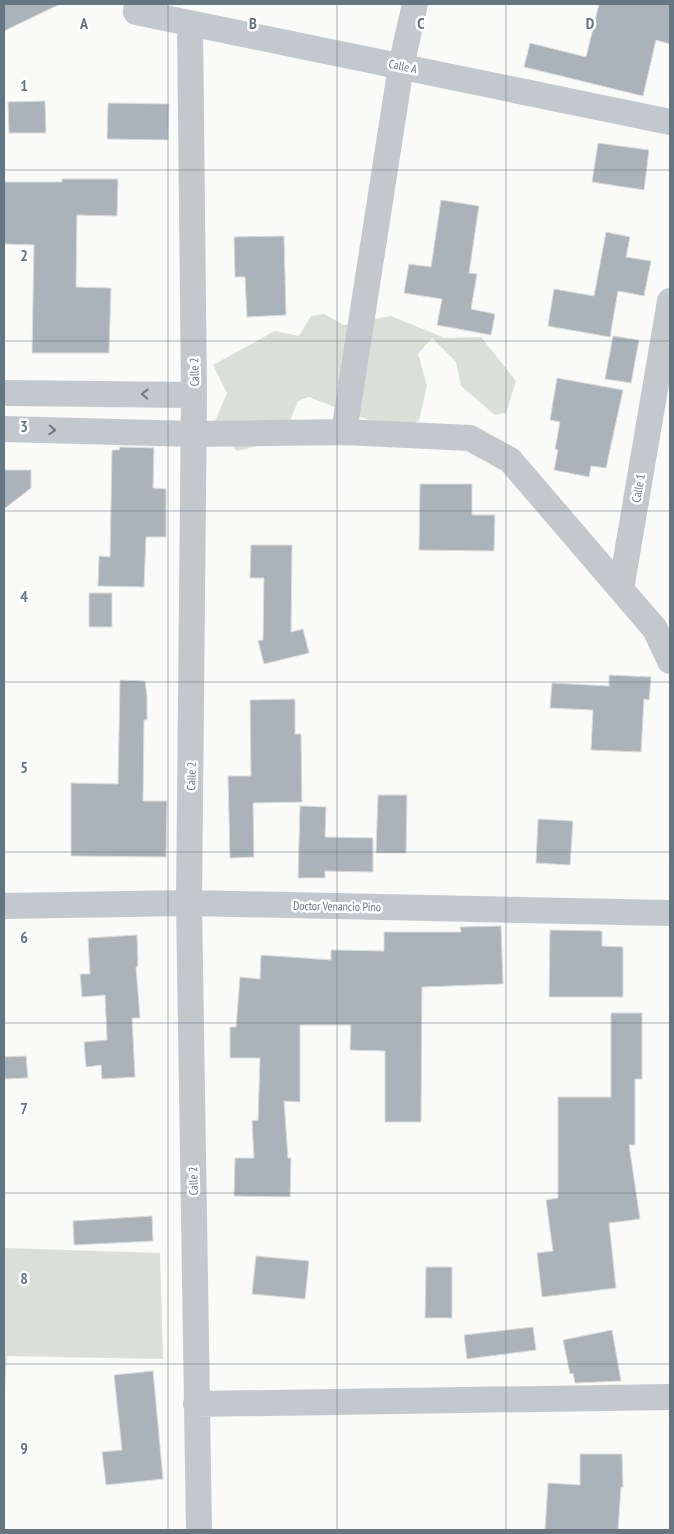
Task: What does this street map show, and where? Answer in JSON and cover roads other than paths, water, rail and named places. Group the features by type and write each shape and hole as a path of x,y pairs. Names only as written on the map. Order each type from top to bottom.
{"street":[{"path":"344,432 401,66 414,4"},
{"name":"Calle A","path":"137,8 190,23 670,122"},
{"name":"Calle 2","path":"190,23 194,434 189,904 199,1530"},
{"name":"Calle 1","path":"621,589 670,301"},
{"path":"4,393 194,395"},
{"path":"4,429 194,434 344,432 470,438 510,460 655,629 670,661"},
{"name":"Doctor Venancio Pino","path":"4,906 189,904 670,912"},
{"path":"196,1404 670,1397"}]}
